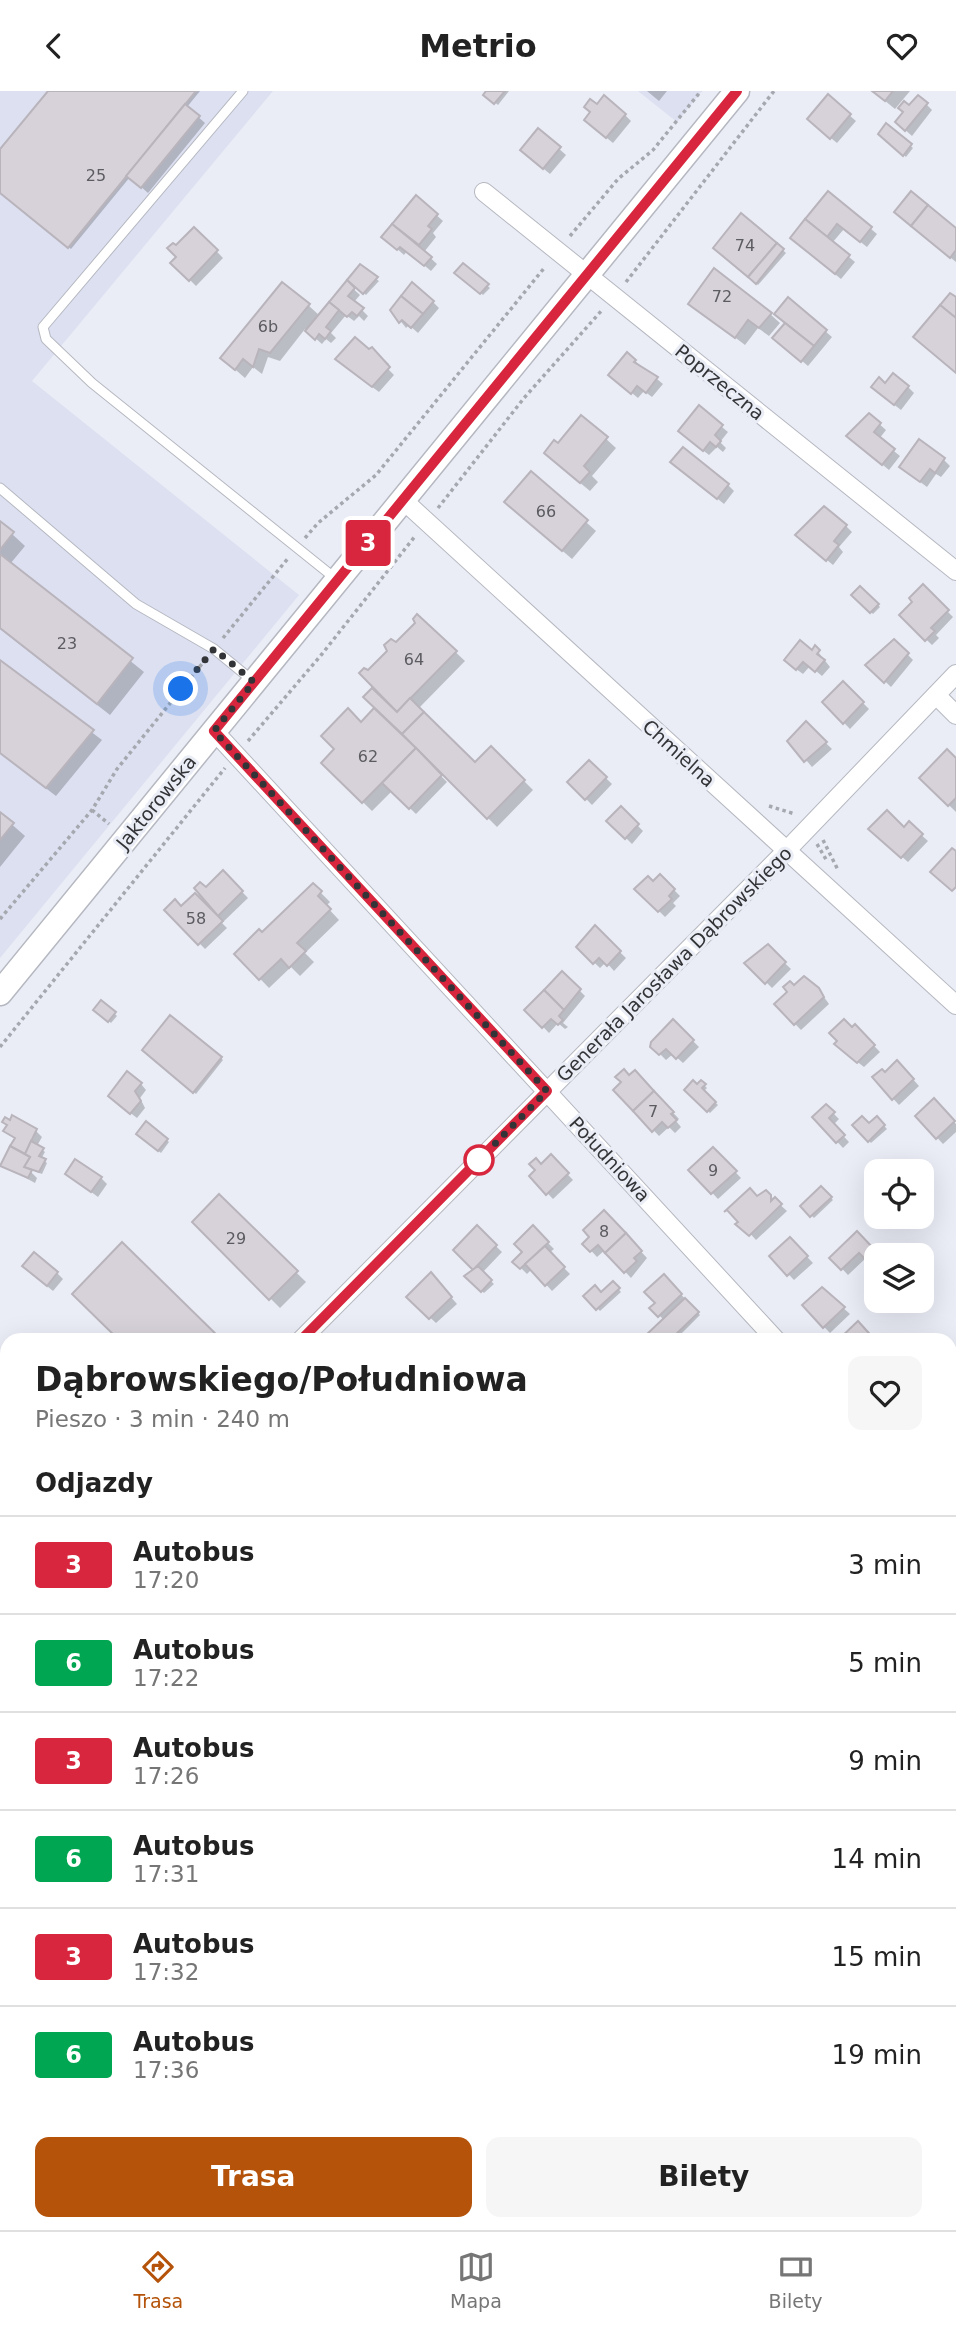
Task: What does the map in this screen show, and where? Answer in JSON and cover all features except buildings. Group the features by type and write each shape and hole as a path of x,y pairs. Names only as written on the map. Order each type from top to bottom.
{"main road":[{"name":"Jaktorowska","path":"0,993 737,91"}],"street":[{"name":"Poprzeczna","path":"484,192 956,571"},
{"name":"Chmielna","path":"403,500 956,1005"},
{"name":"Generała Jarosława Dąbrowskiego","path":"308,1333 787,850 956,674"},
{"path":"936,695 956,715"},
{"name":"Południowa","path":"214,731 770,1333"}],"lane":[{"path":"243,91 43,327 46,339 92,383 337,580"},
{"path":"0,488 136,604 214,649 254,682"}],"path":[{"path":"0,919 92,810 117,769 318,523 376,475 618,179 653,150 701,91"},
{"path":"0,1047 236,754 322,654 524,398 614,296 774,91"},
{"path":"440,506 450,515"},
{"path":"762,801 798,817 804,810 827,830 820,838 827,845 839,872"}],"shaded area":[{"path":"0,91 273,91 32,381 299,595 0,958"},
{"path":"638,91 702,91 677,122"}],"bus line":[{"name":"3","path":"308,1333 547,1091 214,731 737,91"}],"route":[{"path":"181,689 214,649 254,682 214,731 547,1091 479,1160"}]}
